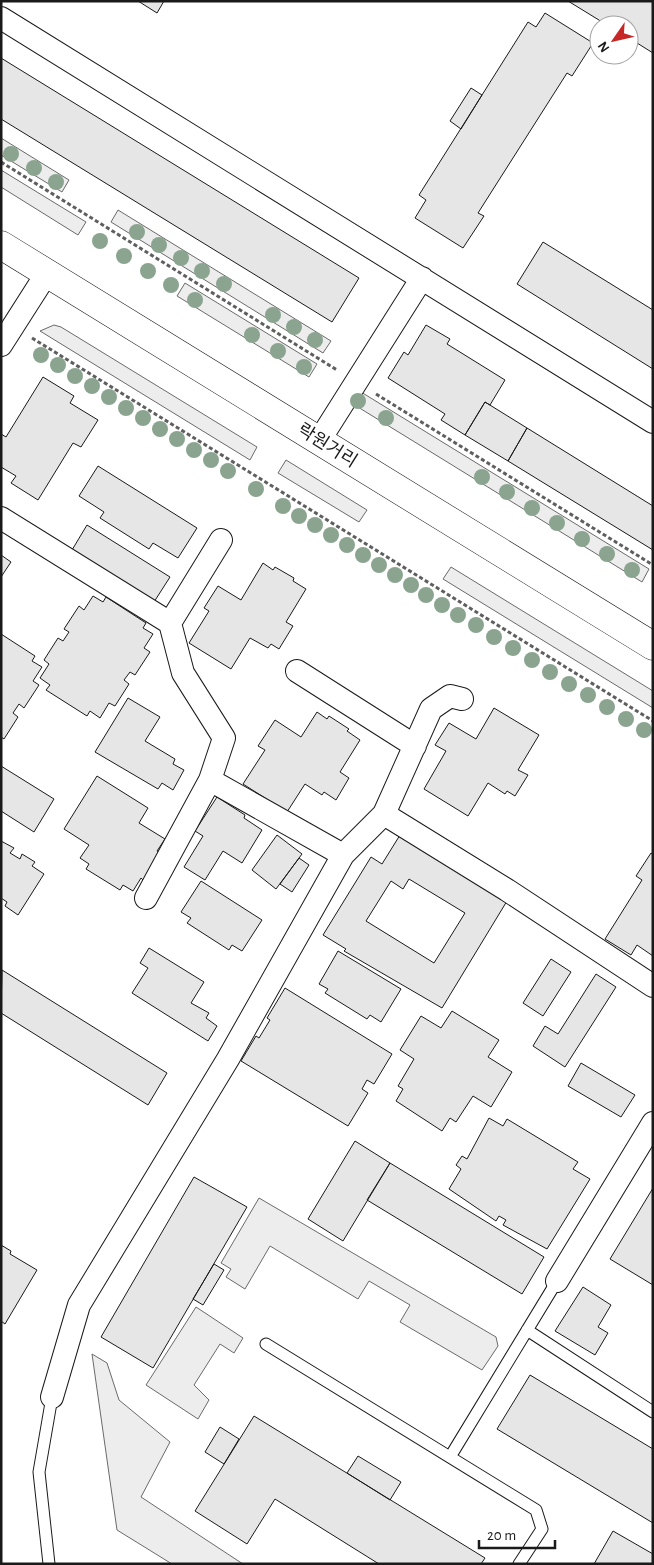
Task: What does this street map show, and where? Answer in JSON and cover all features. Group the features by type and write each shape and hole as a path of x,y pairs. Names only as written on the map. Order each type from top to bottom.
{"main road":[{"name":"락원거리","path":"1,245 653,646"}],"street":[{"path":"1,18 653,422"},
{"path":"1,345 47,273"},
{"path":"319,440 422,278"},
{"path":"1,518 170,623 183,673 224,738 210,780 146,898"},
{"path":"170,623 222,540"},
{"path":"297,671 415,746"},
{"path":"52,1397 80,1305 228,1059 343,855 384,814 431,710 450,696 462,699"},
{"path":"210,780 343,855"},
{"path":"384,814 507,890 653,986"},
{"path":"557,1281 653,1123"}],"lane":[{"path":"450,1457 557,1281"},
{"path":"527,1330 653,1412"},
{"path":"266,1344 536,1510 542,1529 520,1564"},
{"path":"49,1564 39,1472 52,1397"}],"path":[{"path":"1,162 653,565"},
{"path":"13,326 653,721"}],"shaded area":[{"path":"1,138 69,180 62,192 1,155"},
{"path":"1,170 86,222 78,235 1,187"},
{"path":"118,210 331,341 323,353 111,222"},
{"path":"185,283 317,364 309,377 177,296"},
{"path":"54,325 61,327 257,447 250,460 40,331"},
{"path":"361,392 649,569 642,582 353,404"},
{"path":"286,460 367,510 359,522 278,473"},
{"path":"451,567 653,691 653,708 443,579"},
{"path":"259,1198 496,1337 498,1346 482,1370 400,1322 410,1305 369,1281 358,1299 270,1246 245,1289 226,1277 231,1269 221,1263"},
{"path":"196,1307 243,1338 234,1353 220,1344 194,1385 209,1400 198,1419 146,1385"},
{"path":"92,1354 107,1363 119,1400 170,1442 141,1497 243,1564 172,1564 117,1530"}],"building":[{"path":"138,1 164,1 157,13"},
{"path":"568,1 653,1 653,53 639,44 639,15 591,15"},
{"path":"545,13 589,40 589,49 572,76 567,73 478,213 484,216 463,248 415,218 426,200 419,195 528,22 536,27"},
{"path":"1,58 359,278 332,322 1,119"},
{"path":"471,88 482,95 461,129 450,121"},
{"path":"543,242 653,310 653,369 517,284"},
{"path":"426,325 450,339 447,344 505,380 490,405 485,402 465,435 441,420 445,414 388,378 404,352 408,355"},
{"path":"43,377 74,396 70,403 98,420 81,447 73,443 38,500 11,483 16,476 1,467 1,434 6,437"},
{"path":"485,402 527,428 508,461 465,435"},
{"path":"527,428 653,506 653,550 508,461"},
{"path":"98,466 197,528 178,558 153,543 149,549 100,518 104,512 79,496"},
{"path":"87,525 170,577 154,602 72,550"},
{"path":"1,555 11,562 1,577"},
{"path":"263,563 273,570 275,567 294,578 293,581 306,589 286,622 293,626 279,649 271,644 268,648 250,638 231,669 189,643 209,611 204,608 218,586 241,600"},
{"path":"93,596 103,602 106,597 146,623 143,628 153,634 144,648 150,652 135,675 130,672 124,680 129,684 115,706 109,703 100,718 90,711 87,716 46,690 50,685 40,678 49,664 44,660 58,638 63,641 69,632 64,629 79,606 84,610"},
{"path":"1,634 35,656 32,661 42,667 33,681 39,685 24,708 19,704 13,713 18,717 4,739 1,737"},
{"path":"128,698 160,717 145,741 175,759 173,764 184,770 173,790 162,783 158,789 95,752"},
{"path":"494,708 539,735 518,770 528,775 515,796 507,791 505,794 488,783 468,816 424,789 446,751 435,745 449,723 476,739"},
{"path":"317,712 327,719 329,716 349,729 347,731 360,740 340,772 349,778 336,800 324,792 322,795 305,784 287,812 243,784 265,750 258,746 275,720 301,737"},
{"path":"1,766 54,799 34,832 1,811"},
{"path":"97,776 148,808 139,823 165,839 157,851 162,854 145,882 141,878 133,891 123,885 120,890 86,869 89,864 80,858 89,845 64,829"},
{"path":"217,797 245,815 244,818 262,830 242,863 223,851 205,880 184,867 203,836 195,831"},
{"path":"277,835 302,854 276,889 252,870"},
{"path":"400,835 507,901 442,1008 344,951 346,949 323,935 371,857 382,864","holes":["409,879 465,913 434,963 366,921 391,881 403,889"]},
{"path":"1,841 14,848 10,853 20,859 22,854 35,862 32,866 44,874 18,915 5,906 7,902 1,898"},
{"path":"651,853 653,855 653,956 637,945 631,955 605,939 642,880 636,876"},
{"path":"299,858 309,865 292,892 280,884"},
{"path":"201,881 262,920 242,951 232,945 229,950 187,923 191,918 181,912"},
{"path":"149,948 204,982 191,1003 209,1013 206,1018 217,1026 208,1041 132,993 148,968 140,963"},
{"path":"338,951 401,989 381,1022 370,1015 367,1019 325,993 328,989 319,984"},
{"path":"551,959 571,972 543,1016 523,1003"},
{"path":"2,970 167,1073 148,1105 1,1013"},
{"path":"596,974 616,987 565,1067 533,1046 545,1026 558,1034"},
{"path":"285,988 392,1054 374,1084 367,1080 362,1089 368,1093 348,1126 241,1061 256,1036 259,1038 270,1020 267,1018"},
{"path":"452,1011 499,1040 488,1057 512,1072 491,1107 473,1096 456,1122 450,1118 442,1131 396,1101 403,1089 398,1086 414,1059 400,1050 421,1016 441,1028"},
{"path":"581,1063 635,1095 621,1117 568,1086"},
{"path":"489,1118 503,1126 507,1119 578,1162 573,1169 590,1179 547,1249 503,1225 506,1220 499,1216 496,1221 449,1189 461,1169 456,1165 462,1156 467,1159"},
{"path":"355,1141 390,1163 343,1241 308,1219"},
{"path":"390,1163 544,1257 522,1294 367,1200"},
{"path":"194,1177 247,1207 153,1368 101,1337"},
{"path":"653,1188 653,1285 610,1259"},
{"path":"1,1245 11,1251 10,1254 37,1270 5,1324 1,1321"},
{"path":"214,1264 224,1270 203,1305 193,1299"},
{"path":"583,1287 611,1305 598,1327 608,1333 595,1355 555,1331"},
{"path":"530,1375 653,1449 653,1523 497,1429"},
{"path":"254,1416 485,1558 481,1564 379,1564 275,1499 247,1544 195,1511"},
{"path":"220,1427 239,1439 224,1464 205,1452"},
{"path":"358,1456 401,1482 390,1500 347,1473"},
{"path":"613,1531 653,1554 653,1564 594,1564"}]}
